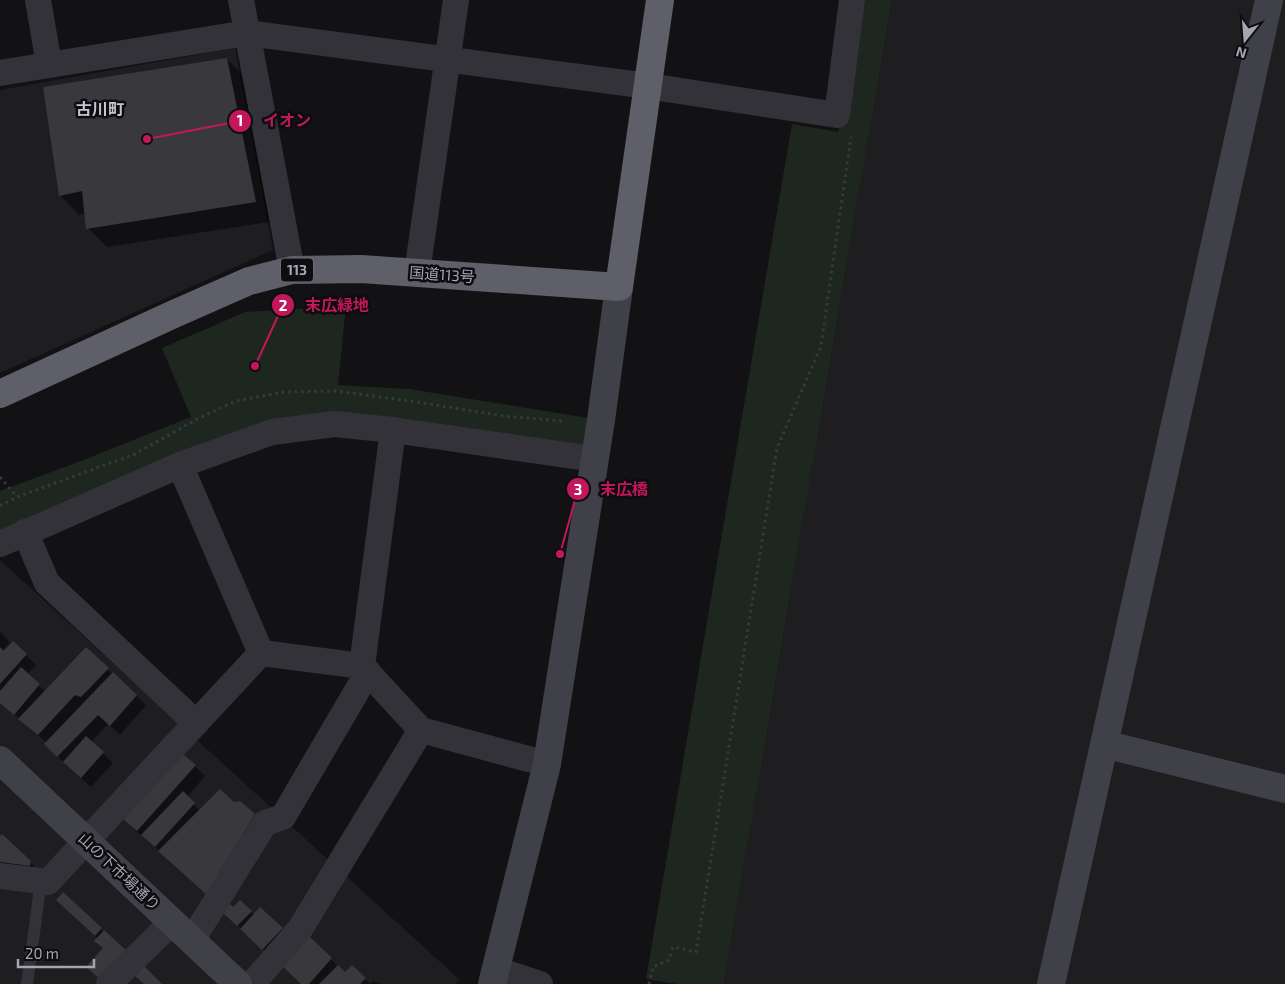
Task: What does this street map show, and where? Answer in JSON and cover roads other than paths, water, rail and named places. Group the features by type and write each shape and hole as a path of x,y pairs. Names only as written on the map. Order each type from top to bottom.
{"highway":[{"path":"619,287 660,0"},
{"name":"国道113号","path":"0,394 250,281 292,270 361,269 619,287"}],"street":[{"path":"38,0 49,64"},
{"path":"241,0 292,270"},
{"path":"417,273 456,0"},
{"path":"0,74 49,64 247,33 648,86 837,115 852,0"},
{"path":"1051,984 1269,0"},
{"path":"540,984 494,977 547,764 619,287"},
{"path":"0,544 180,465 272,432 335,424 393,430 594,460"},
{"path":"192,940 265,823 283,817 365,669 393,430"},
{"path":"180,465 261,653"},
{"path":"25,532 47,583 196,723"},
{"path":"261,653 365,669 421,730 547,764"},
{"path":"0,876 48,882 261,653"},
{"path":"252,984 300,929 421,730"},
{"path":"1104,744 1285,789"},
{"name":"山の下市場通り","path":"0,760 238,984"},
{"path":"109,984 172,922"}],"lane":[{"path":"27,984 41,881"}],"place":[{"name":"イオン","path":"147,139"},
{"name":"末広緑地","path":"255,366"},
{"name":"末広橋","path":"560,554"}],"district":[{"name":"古川町","path":"100,109"}]}
